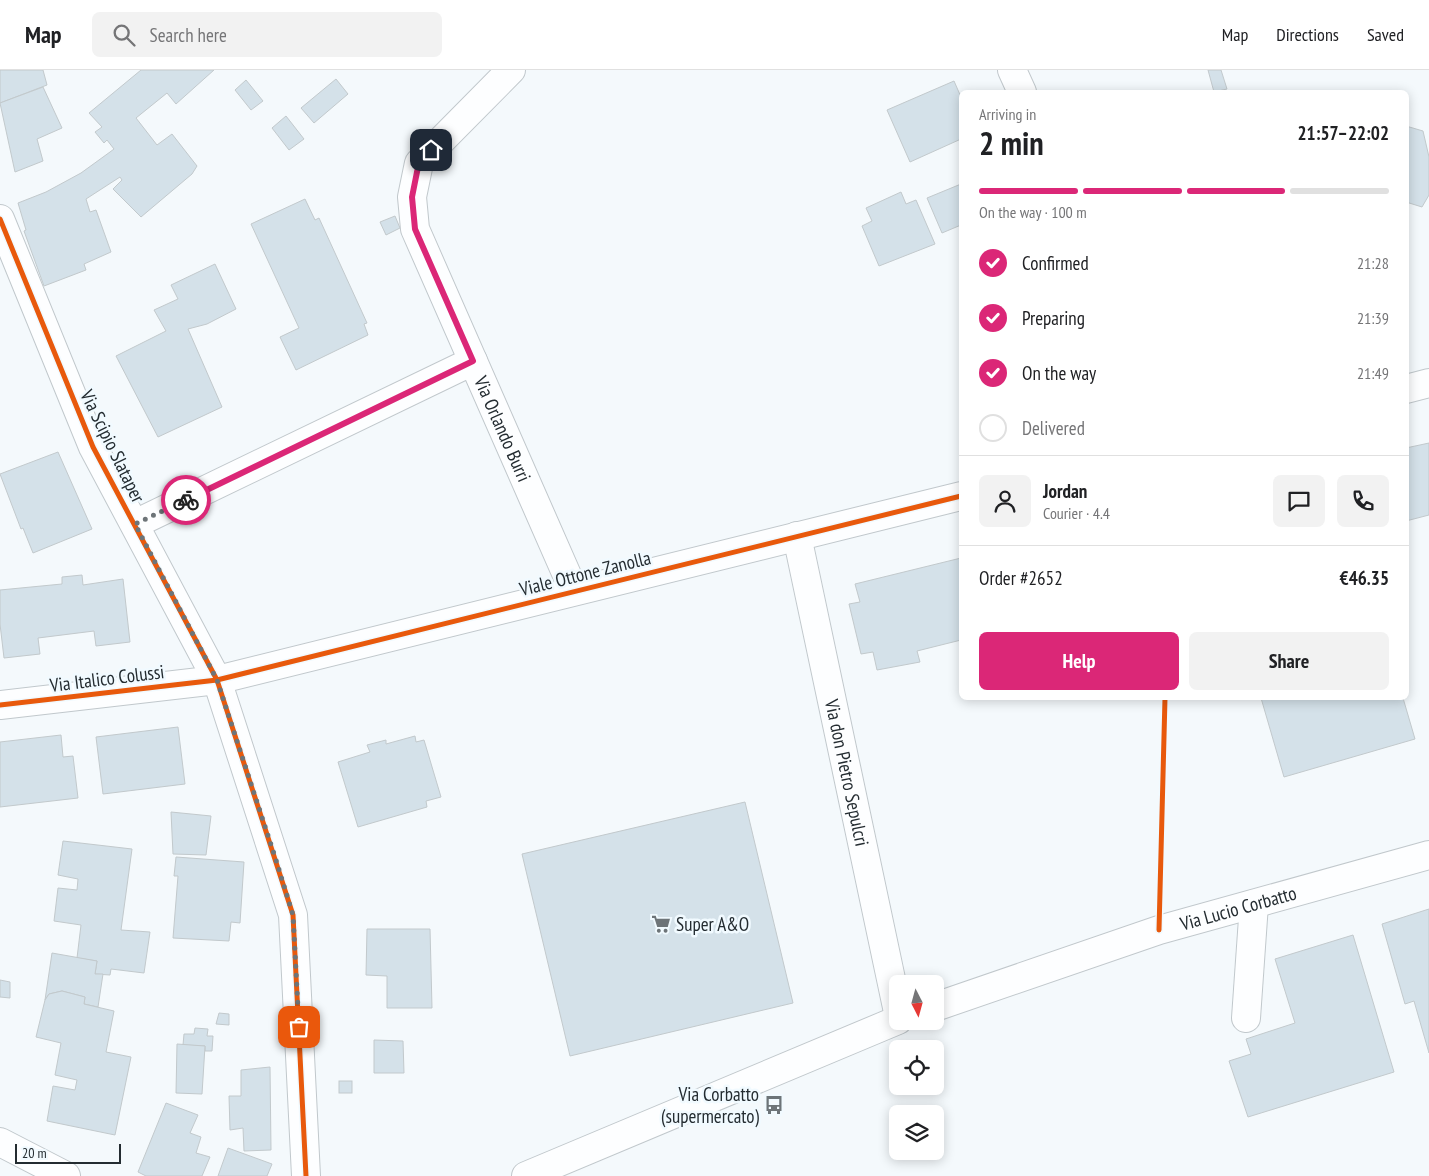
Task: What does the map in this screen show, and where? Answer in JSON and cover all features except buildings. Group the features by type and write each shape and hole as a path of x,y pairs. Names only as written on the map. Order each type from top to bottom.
{"street":[{"name":"Via Orlando Burri","path":"511,70 419,162 412,197 415,229 574,591"},
{"path":"1012,70 1021,90"},
{"name":"Via Scipio Slataper","path":"0,219 93,447 217,680 293,915 306,1176"},
{"path":"135,524 473,361"},
{"path":"1409,388 1429,383"},
{"name":"Viale Ottone Zanolla","path":"217,680 959,496"},
{"name":"Via don Pietro Sepulcri","path":"797,536 890,975"},
{"name":"Via Italico Colussi","path":"0,705 217,680"},
{"name":"Via Lucio Corbatto","path":"944,1004 1160,930 1429,855"},
{"path":"1246,1018 1254,904"},
{"path":"526,1176 889,1024"},
{"path":"0,1142 66,1176"}],"cycle path":[{"path":"0,219 93,447 217,680 293,915 306,1176"},
{"path":"0,705 217,680 959,496"},
{"path":"1159,930 1165,700"}],"way so far":[{"path":"186,500 135,524 217,680 276,860 293,915 299,1027"}],"place":[{"name":"Super A&O","path":"661,924"},
{"name":"Via Corbatto (supermercato)","path":"774,1105"}],"route":[{"path":"186,500 473,361 415,229 412,197 419,162 431,150"}]}
